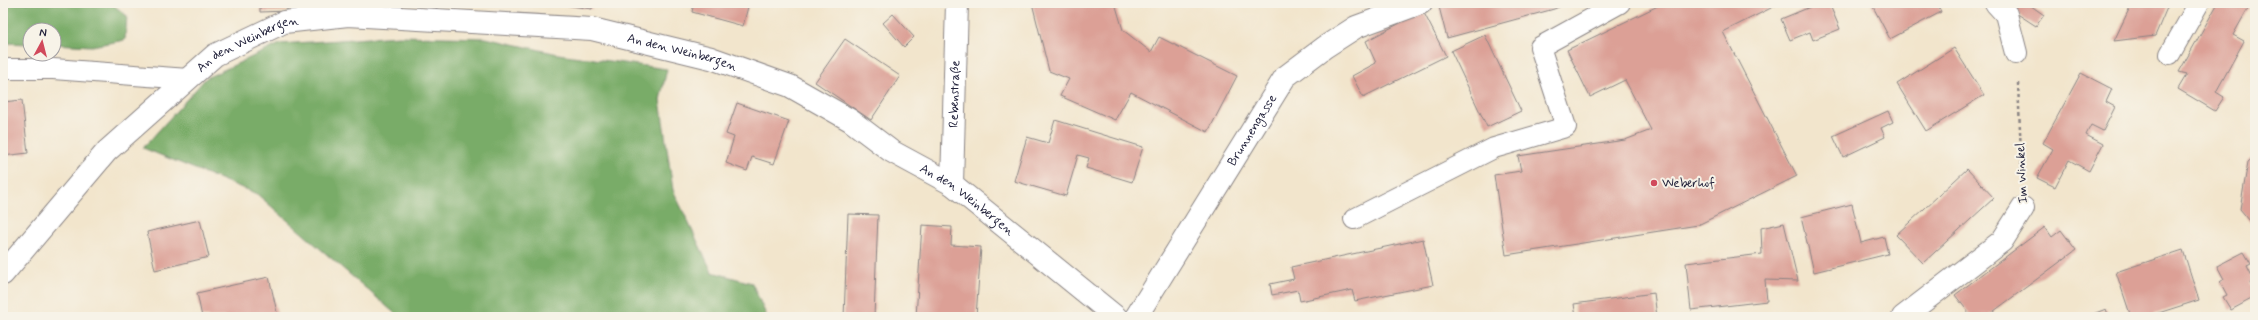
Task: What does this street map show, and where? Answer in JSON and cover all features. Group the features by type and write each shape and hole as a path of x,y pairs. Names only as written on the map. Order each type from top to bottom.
{"street":[{"name":"Rebenstraße","path":"952,184 957,3"},
{"name":"Brunnengasse","path":"1136,317 1285,77 1325,47 1356,27 1421,3"},
{"path":"1996,3 2006,14 2016,53"},
{"name":"An den Weinbergen","path":"3,274 107,151 215,55 284,22 348,15 592,29 711,58 790,86 850,120 891,150 952,184 1116,317"},
{"name":"Im Winkel","path":"1903,317 2002,241 2023,208"}],"lane":[{"path":"1354,219 1494,148 1566,127 1540,47 1620,3"},
{"path":"2170,54 2199,3"},
{"name":"An den Weinbergen","path":"3,69 53,69 188,79"}],"path":[{"name":"Im Winkel","path":"2016,53 2023,208"}],"green space":[{"path":"3,3 111,3 127,16 125,40 92,46 62,44 62,22 22,22 22,44 3,43"},
{"path":"399,36 486,38 558,54 667,69 660,100 673,190 712,272 752,283 767,317 399,317 257,194 143,148 206,78 280,44"}],"building":[{"path":"260,3 287,3 287,11 260,12"},
{"path":"551,3 593,3 592,9"},
{"path":"694,3 749,3 743,26 692,12"},
{"path":"1032,3 1115,3 1123,30 1151,52 1159,37 1237,76 1208,132 1131,92 1115,120 1060,96 1069,79 1049,71"},
{"path":"1438,3 1568,3 1554,9 1447,38"},
{"path":"1664,3 1781,3 1723,32 1797,176 1698,225 1506,255 1494,175 1521,171 1518,156 1625,140 1651,130 1625,80 1590,97 1567,50"},
{"path":"1820,3 1829,3 1840,29 1813,40 1810,32 1790,40 1781,19"},
{"path":"1871,3 1937,3 1941,12 1890,39"},
{"path":"2019,3 2027,3 2044,15 2036,26 2013,11"},
{"path":"2132,3 2169,3 2155,36 2114,41"},
{"path":"2218,3 2251,3 2233,35 2244,41 2216,92 2224,97 2215,111 2178,89 2187,74 2179,72"},
{"path":"1423,11 1446,56 1363,97 1352,76 1376,63 1366,41"},
{"path":"893,14 914,37 904,47 883,23"},
{"path":"1485,35 1521,111 1487,127 1451,51"},
{"path":"845,39 900,76 871,120 815,82"},
{"path":"1954,48 1984,95 1926,131 1897,84"},
{"path":"2081,73 2112,89 2106,102 2115,107 2103,131 2091,125 2086,135 2103,144 2089,171 2069,160 2055,187 2037,178 2053,149 2043,143"},
{"path":"22,100 28,153 3,156 3,102"},
{"path":"737,103 789,121 774,164 752,157 747,171 726,163 734,137 726,134"},
{"path":"1888,111 1893,122 1881,128 1885,137 1843,157 1833,136"},
{"path":"1055,120 1143,147 1132,182 1086,168 1089,158 1078,155 1066,196 1014,181 1027,137 1048,143"},
{"path":"2255,156 2255,227 2240,209 2248,162"},
{"path":"1967,169 1994,198 1923,263 1896,235"},
{"path":"1852,204 1861,243 1884,237 1888,254 1814,272 1801,217"},
{"path":"848,214 878,215 874,317 844,317"},
{"path":"200,220 209,257 155,270 147,232"},
{"path":"1784,223 1798,281 1765,280 1767,301 1691,310 1686,263 1762,254 1761,228"},
{"path":"922,225 952,227 951,245 981,247 976,317 916,317"},
{"path":"2045,227 2052,237 2061,230 2076,250 1986,317 1972,317 1955,295"},
{"path":"1423,239 1433,285 1355,301 1352,290 1300,301 1298,290 1272,295 1270,284 1294,279 1291,267"},
{"path":"2183,250 2199,300 2146,317 2131,317 2116,272"},
{"path":"2244,252 2251,264 2247,266 2254,280 2250,282 2255,291 2255,297 2231,310 2223,297 2227,295 2220,282 2224,279 2217,266"},
{"path":"269,277 278,317 202,317 197,293"},
{"path":"1654,293 1657,317 1576,317 1574,304"},
{"path":"2106,309 2109,317 2085,317"}],"place":[{"name":"Weberhof","path":"1654,183"}]}
